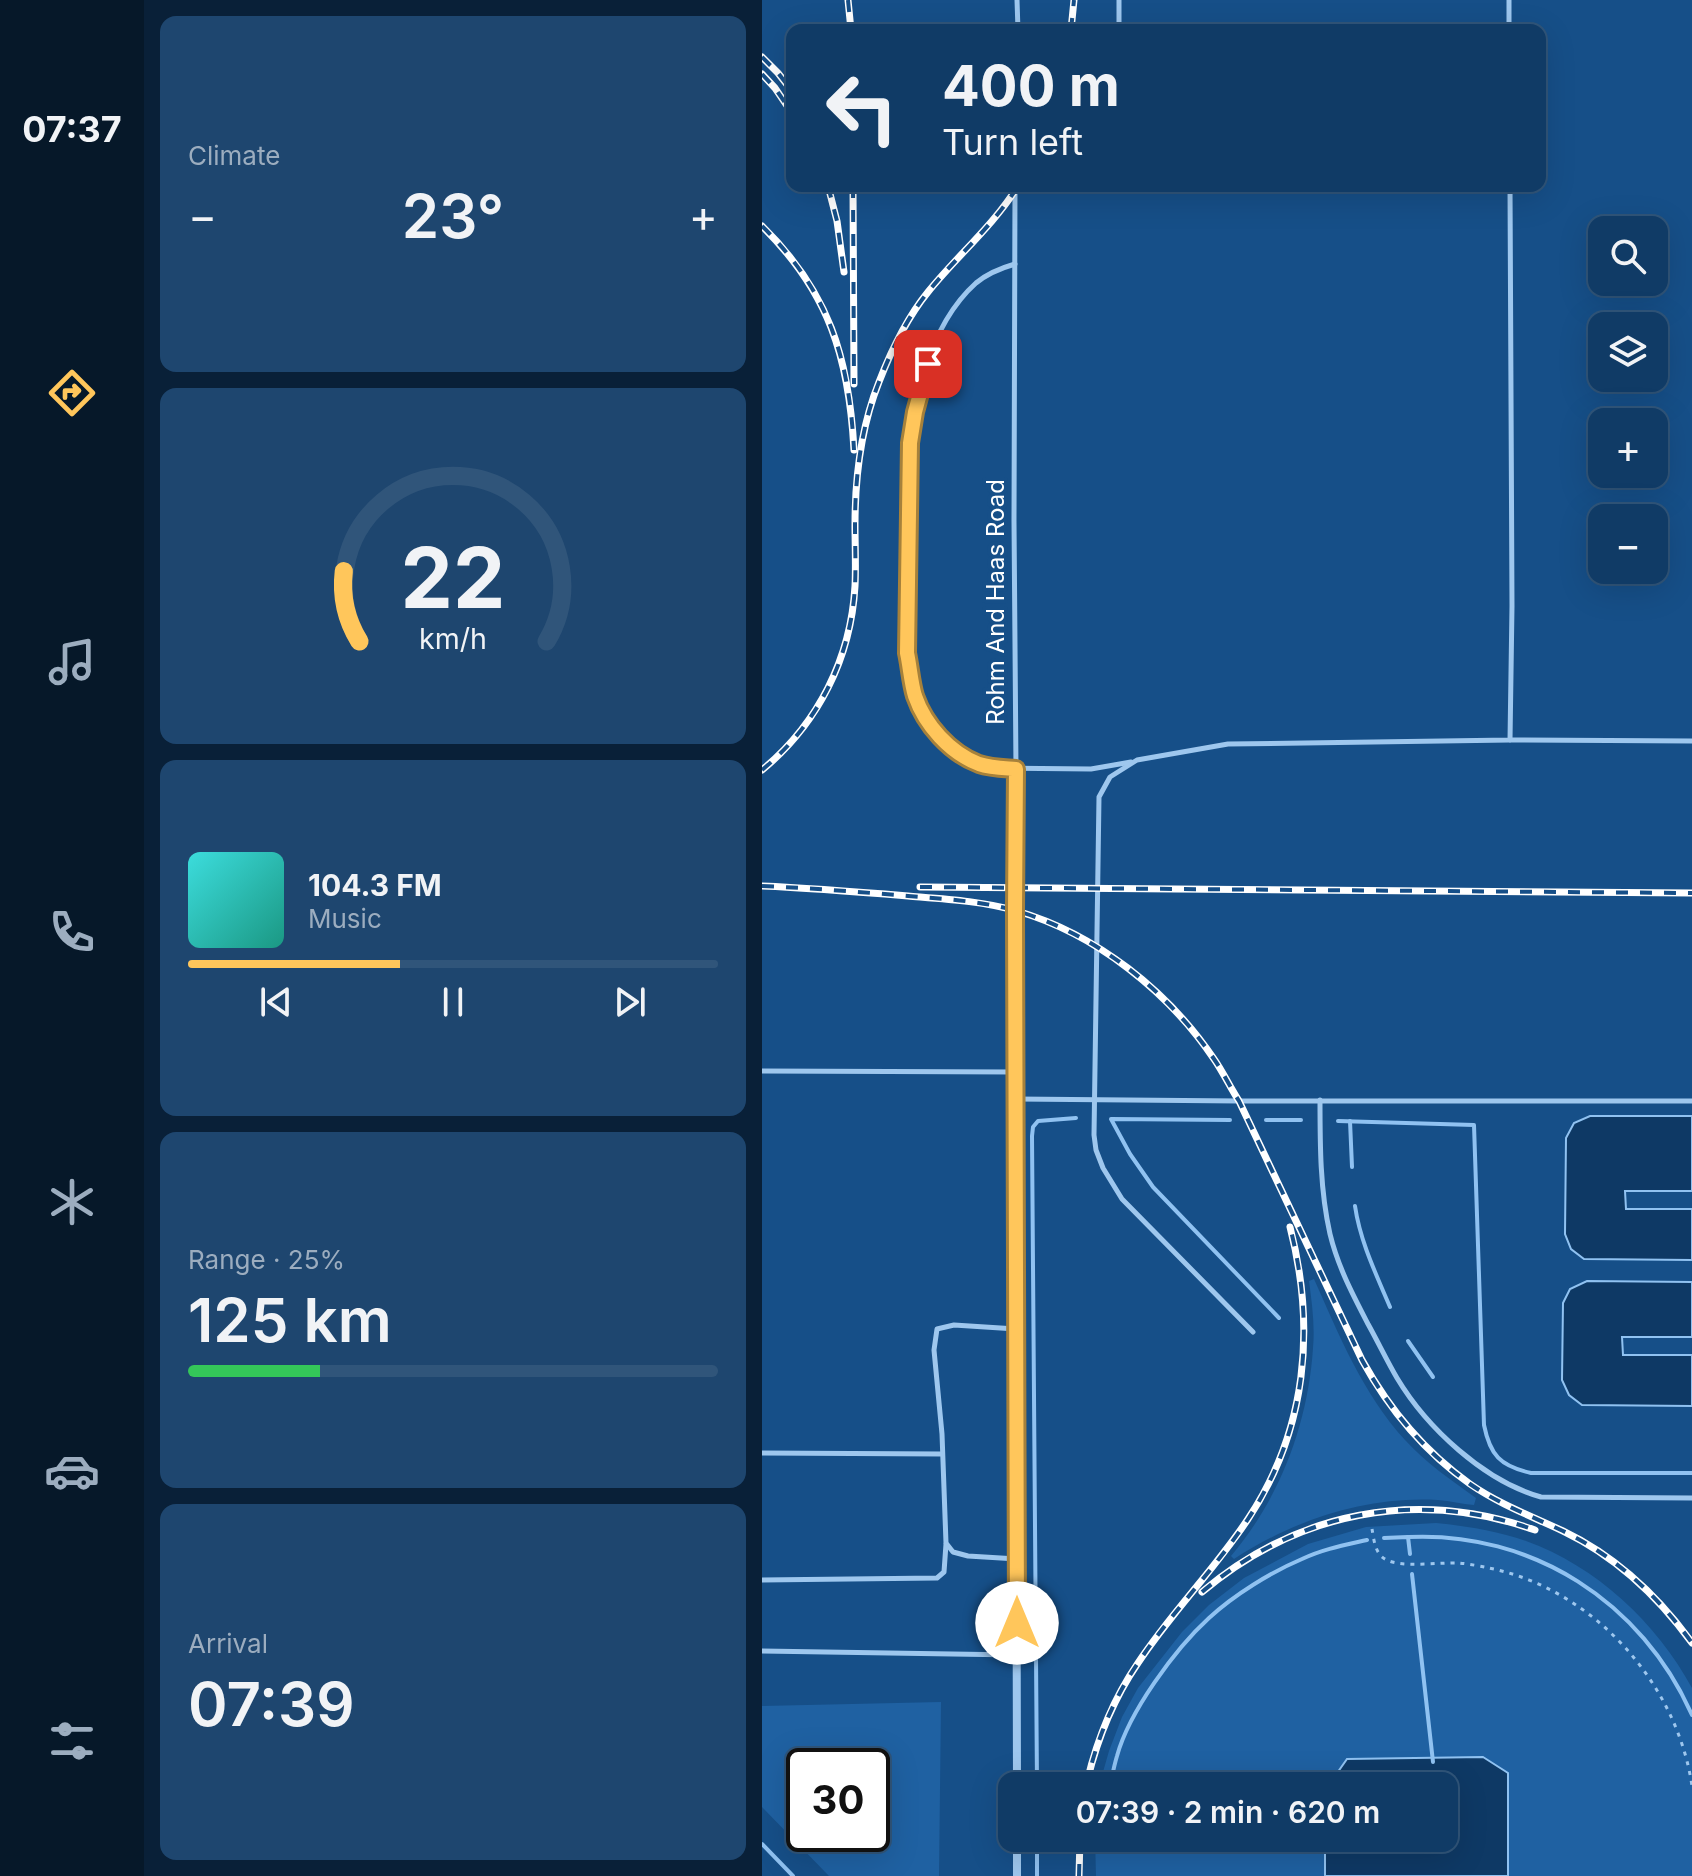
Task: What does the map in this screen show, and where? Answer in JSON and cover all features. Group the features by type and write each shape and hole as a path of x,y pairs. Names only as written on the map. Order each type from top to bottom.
{"street":[{"name":"Rohm And Haas Road","path":"1016,769 1017,1772"},
{"path":"1017,1852 1017,1876"}],"lane":[{"path":"1017,0 1018,24"},
{"path":"1119,0 1119,24"},
{"path":"1509,0 1509,24"},
{"name":"Rohm And Haas Road","path":"1015,192 1016,769"},
{"path":"1510,192 1510,740"},
{"path":"1015,264 996,270 978,282 950,316 933,347 922,382 910,443 907,653 915,696 924,715 934,730 964,757 996,768 1091,769 1228,744 1692,741"},
{"path":"1137,760 1110,777 1099,797 1096,1150 1112,1186 1122,1199 1253,1332"},
{"path":"762,1071 1016,1072"},
{"path":"1016,1099 1692,1101"},
{"path":"1320,1100 1323,1192 1340,1267 1398,1380 1434,1425 1483,1471 1524,1493 1541,1497 1692,1498"},
{"path":"762,1580 937,1578 944,1572 946,1543 942,1454 934,1350 937,1329 954,1325 1017,1329"},
{"path":"762,1453 942,1454"},
{"path":"946,1543 953,1552 968,1556 1017,1559"},
{"path":"762,1651 1017,1655"}],"path":[{"path":"1372,1529 1376,1549 1385,1560 1399,1563 1460,1563 1492,1568 1521,1577 1580,1607 1627,1650 1646,1674 1680,1736 1692,1786"}],"shaded area":[{"path":"1590,1116 1692,1116 1692,1191 1625,1191 1626,1209 1692,1209 1692,1260 1584,1259 1571,1249 1565,1234 1566,1138 1574,1123"},
{"path":"1314,1279 1364,1384 1390,1422 1439,1471 1476,1498 1474,1505 1411,1500 1357,1507 1306,1522 1234,1559 1231,1556 1264,1510 1277,1485 1298,1432 1313,1348 1309,1281"},
{"path":"1587,1281 1692,1282 1692,1337 1622,1337 1623,1355 1692,1355 1692,1406 1582,1405 1569,1395 1562,1380 1563,1303 1570,1289"},
{"path":"1436,1523 1470,1527 1526,1541 1577,1565 1600,1581 1643,1620 1678,1664 1692,1688 1692,1876 1096,1876 1095,1852 1458,1852 1458,1772 1103,1772 1122,1717 1138,1688 1182,1632 1209,1605 1244,1578 1308,1544 1366,1527"},
{"path":"941,1702 939,1876 829,1876 806,1852 890,1852 890,1748 786,1748 786,1832 762,1807 762,1706"},
{"path":"1483,1757 1508,1773 1508,1876 1325,1876 1325,1852 1458,1852 1458,1772 1338,1772 1347,1759"}],"waterway":[{"path":"1037,1772 1032,1136 1033,1127 1038,1121 1076,1118"},
{"path":"1230,1120 1111,1119 1153,1187 1279,1318"},
{"path":"1266,1120 1301,1120"},
{"path":"1338,1121 1474,1125 1484,1425 1498,1458 1511,1467 1531,1473 1692,1473"},
{"path":"1350,1121 1352,1167"},
{"path":"1355,1206 1365,1245 1390,1307"},
{"path":"1408,1341 1433,1377"},
{"path":"1408,1537 1454,1538 1498,1546 1539,1561 1578,1581 1613,1607 1644,1639 1671,1675 1692,1715"},
{"path":"1384,1538 1408,1537 1410,1554"},
{"path":"1113,1772 1123,1739 1142,1701 1182,1646 1209,1618 1241,1593 1290,1564 1326,1550 1367,1540"},
{"path":"1412,1574 1433,1762"},
{"path":"762,1844 793,1876"},
{"path":"1037,1852 1037,1876"}],"railway":[{"path":"848,0 850,24"},
{"path":"1072,24 1074,0"},
{"path":"762,57 786,83"},
{"path":"762,74 786,104"},
{"path":"830,192 844,272"},
{"path":"853,192 854,384"},
{"path":"762,770 800,732 815,711 839,664 847,639 855,586 855,507 860,452 873,399 889,359 920,302 1014,192"},
{"path":"762,226 804,276 831,328 847,385 854,450"},
{"path":"762,886 950,899 1004,908 1075,934 1128,968 1175,1010 1220,1069 1239,1101 1362,1360 1409,1428 1438,1458 1470,1484 1504,1504 1582,1541 1618,1565 1665,1609 1692,1643"},
{"path":"920,887 1692,893"},
{"path":"1090,1772 1106,1722 1120,1692 1151,1645 1248,1519 1268,1485 1283,1450 1301,1378 1304,1340 1303,1303 1290,1227"},
{"path":"1202,1592 1277,1543 1318,1526 1360,1515 1402,1510 1446,1511 1490,1517 1535,1530"},
{"path":"1079,1876 1080,1852"}],"route":[{"path":"928,364 910,443 907,653 915,696 934,730 964,757 996,768 1016,769 1017,1623"}]}
